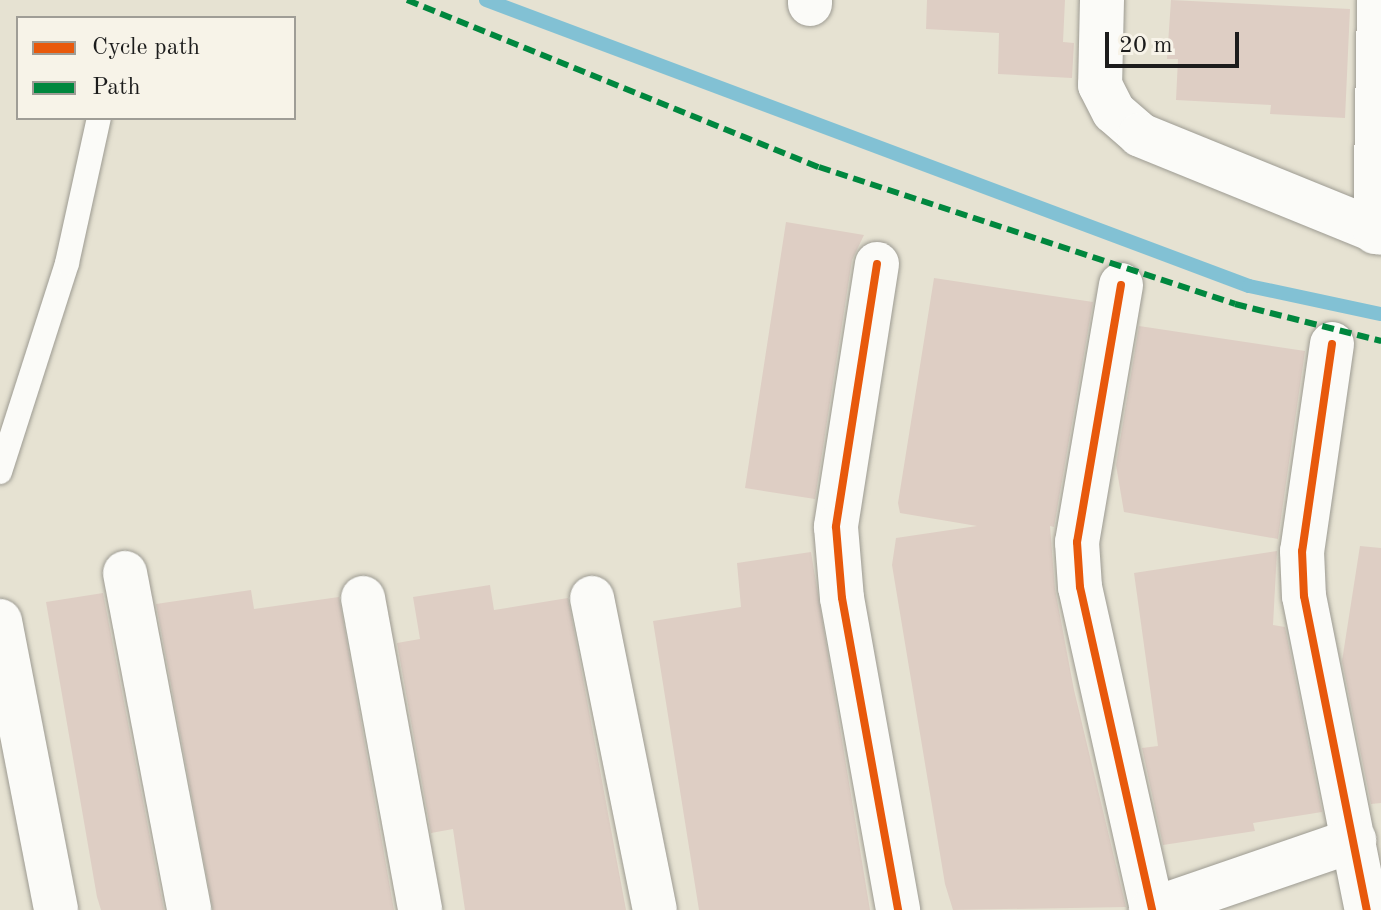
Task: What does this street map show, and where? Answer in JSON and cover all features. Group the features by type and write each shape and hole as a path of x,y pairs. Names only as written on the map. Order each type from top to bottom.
{"street":[{"path":"1102,0 1100,85 1114,112 1140,135 1378,232 1379,0"},
{"path":"877,264 836,527 842,598 898,910"},
{"path":"1121,285 1077,542 1080,587 1151,910 1354,840"},
{"path":"1332,344 1302,551 1304,596 1367,910"},
{"path":"125,573 189,910"},
{"path":"363,598 420,910"},
{"path":"592,598 655,910"},
{"path":"0,621 56,910"}],"lane":[{"path":"0,472 67,263 99,120"}],"building":[{"path":"927,0 1065,0 1063,42 1074,43 1072,78 998,74 999,33 926,29"},
{"path":"1171,0 1350,9 1345,118 1270,114 1271,105 1176,100 1178,59 1167,59"},
{"path":"786,222 864,235 852,260 815,499 745,488"},
{"path":"934,278 1093,302 1054,527 1050,526 1055,589 1074,690 1126,907 953,910 945,884 892,565 896,538 977,526 900,513 898,503"},
{"path":"1139,326 1305,351 1278,539 1124,512 1116,465"},
{"path":"1360,546 1381,548 1381,803 1371,804 1342,661"},
{"path":"1277,551 1273,625 1285,627 1322,812 1253,823 1255,831 1163,845 1142,748 1158,746 1134,573"},
{"path":"811,552 870,910 699,910 653,621 741,607 737,563"},
{"path":"490,585 494,610 568,598 626,910 465,910 453,829 431,833 397,643 420,639 413,597"},
{"path":"251,590 254,609 339,597 394,910 213,910 156,604"},
{"path":"103,593 164,910 101,910 97,897 46,602"}],"waterway":[{"path":"486,0 1249,286 1381,314"}],"marked path":[{"path":"407,0 819,167 1235,304 1381,341"}],"cycle path":[{"path":"877,264 836,527 842,598 898,910"},
{"path":"1121,285 1077,542 1080,587 1152,910"},
{"path":"1332,344 1302,551 1304,596 1367,910"}]}
